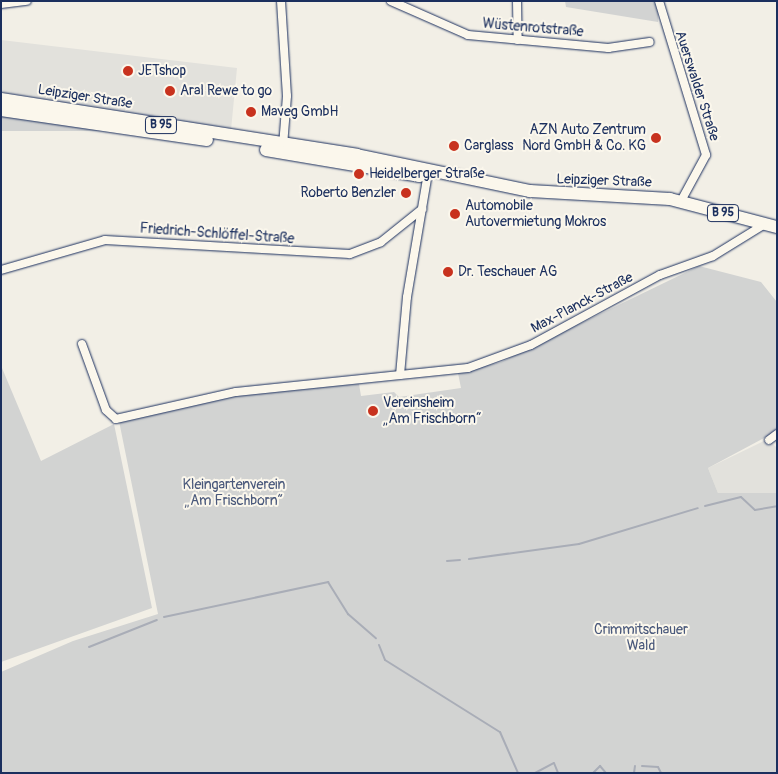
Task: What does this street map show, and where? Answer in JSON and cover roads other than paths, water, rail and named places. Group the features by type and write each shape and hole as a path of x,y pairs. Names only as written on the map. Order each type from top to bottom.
{"main road":[{"name":"Leipziger Straße","path":"1,99 282,149 419,176 428,173 560,195 681,201 771,225"},
{"name":"Leipziger Straße","path":"1,110 282,149"}],"street":[{"path":"1,4 27,1"},
{"path":"281,1 287,96 282,149"},
{"name":"Wüstenrotstraße","path":"390,1 468,34 608,48 650,42"},
{"path":"517,1 518,40"},
{"name":"Auerswalder Straße","path":"659,1 706,155 681,201"},
{"path":"400,375 407,297 428,173"},
{"name":"Friedrich-Schlöffel-Straße","path":"1,270 105,240 350,254 381,242 422,209"},
{"name":"Max-Planck-Straße","path":"82,344 106,410 116,419 236,392 468,368 507,355 660,275 713,256 771,225"},
{"path":"769,440 777,434"}],"waterway":[{"path":"705,506 741,497 755,510 777,506"},
{"path":"469,559 579,544 698,508"},
{"path":"447,561 460,560"},
{"path":"164,617 328,582 348,614 376,638"},
{"path":"89,647 157,620"},
{"path":"379,645 385,660 500,732 518,773"},
{"path":"535,773 554,763 558,773"},
{"path":"593,773 600,766 606,773"},
{"path":"634,773 635,766"},
{"path":"642,766 658,767 661,773"},
{"path":"669,773 677,773"}],"place":[{"name":"JETshop","path":"128,71"},
{"name":"Aral Rewe to go","path":"170,91"},
{"name":"Maveg GmbH","path":"251,112"},
{"name":"AZN Auto Zentrum Nord GmbH & Co. KG","path":"656,138"},
{"name":"Carglass","path":"454,146"},
{"name":"Heidelberger Straße","path":"359,174"},
{"name":"Roberto Benzler","path":"406,193"},
{"name":"Automobile Autovermietung Mokros","path":"455,214"},
{"name":"Dr. Teschauer AG","path":"448,272"},
{"name":"Vereinsheim „Am Frischborn“","path":"373,411"}],"park label":[{"name":"Kleingartenverein „Am Frischborn“","path":"234,494"},
{"name":"Crimmitschauer Wald","path":"641,638"}]}
